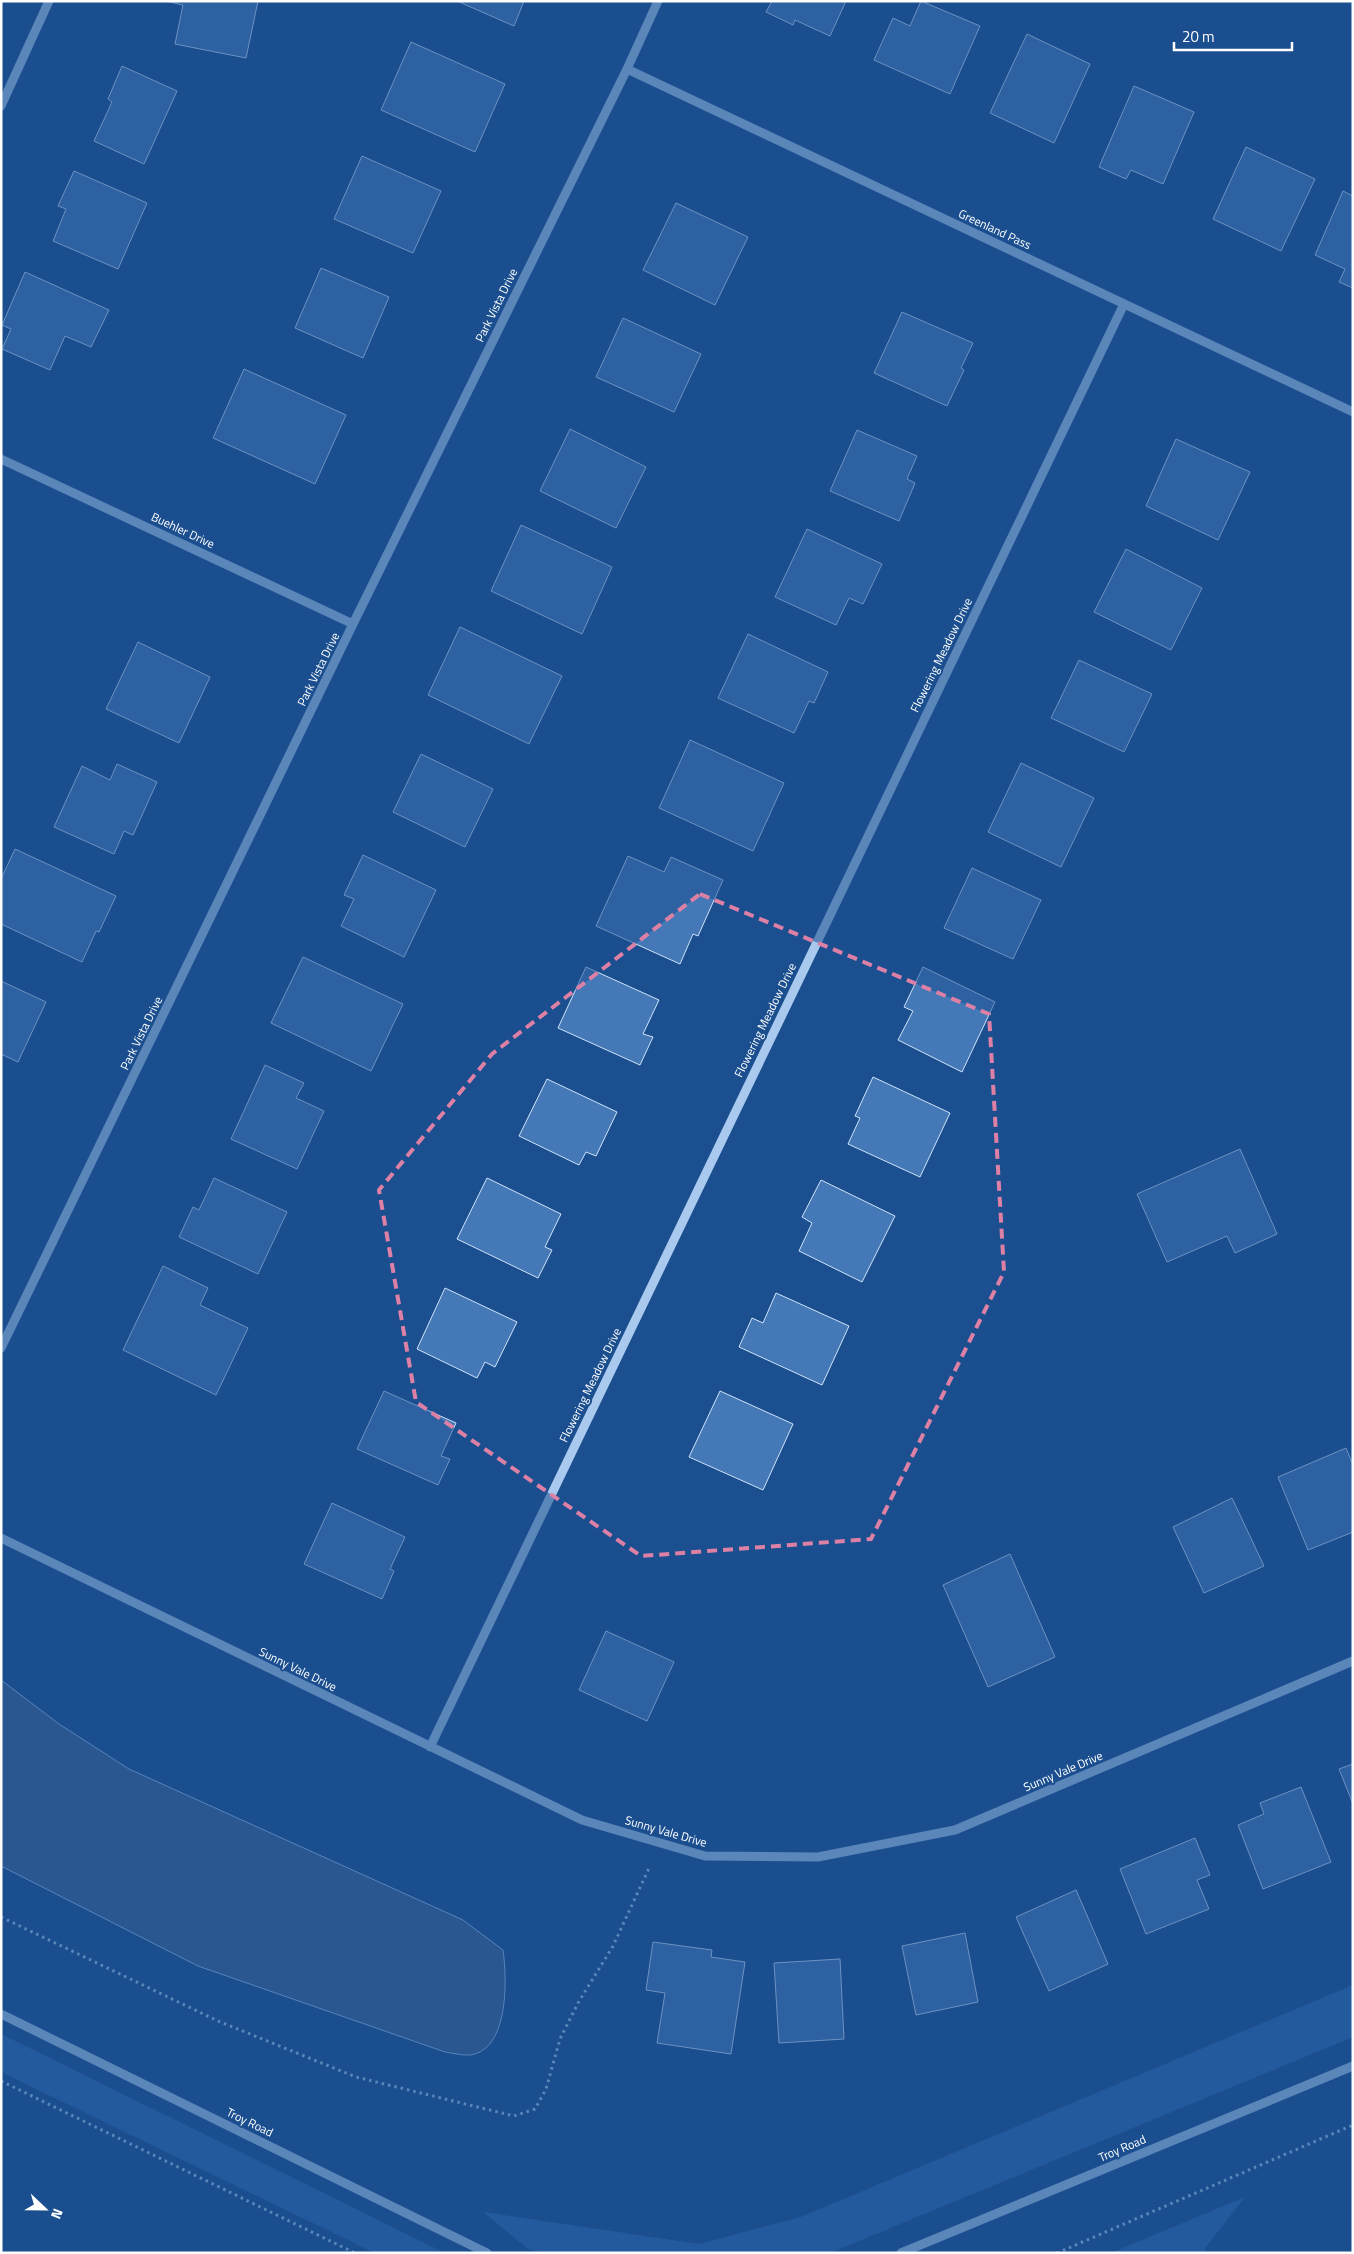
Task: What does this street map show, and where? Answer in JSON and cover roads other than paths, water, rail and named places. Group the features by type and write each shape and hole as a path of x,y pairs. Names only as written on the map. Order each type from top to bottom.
{"street":[{"path":"1,106 49,1"},
{"name":"Park Vista Drive","path":"1,1348 353,624 627,68 658,1"},
{"name":"Greenland Pass","path":"627,68 1353,412"},
{"name":"Flowering Meadow Drive","path":"430,1747 1124,304"},
{"name":"Buehler Drive","path":"1,459 353,624"},
{"name":"Sunny Vale Drive","path":"1,1538 582,1820 705,1856 818,1857 955,1830 1353,1661"},
{"name":"Troy Road","path":"1,2014 487,2253"},
{"name":"Troy Road","path":"901,2253 1353,2066"}]}
